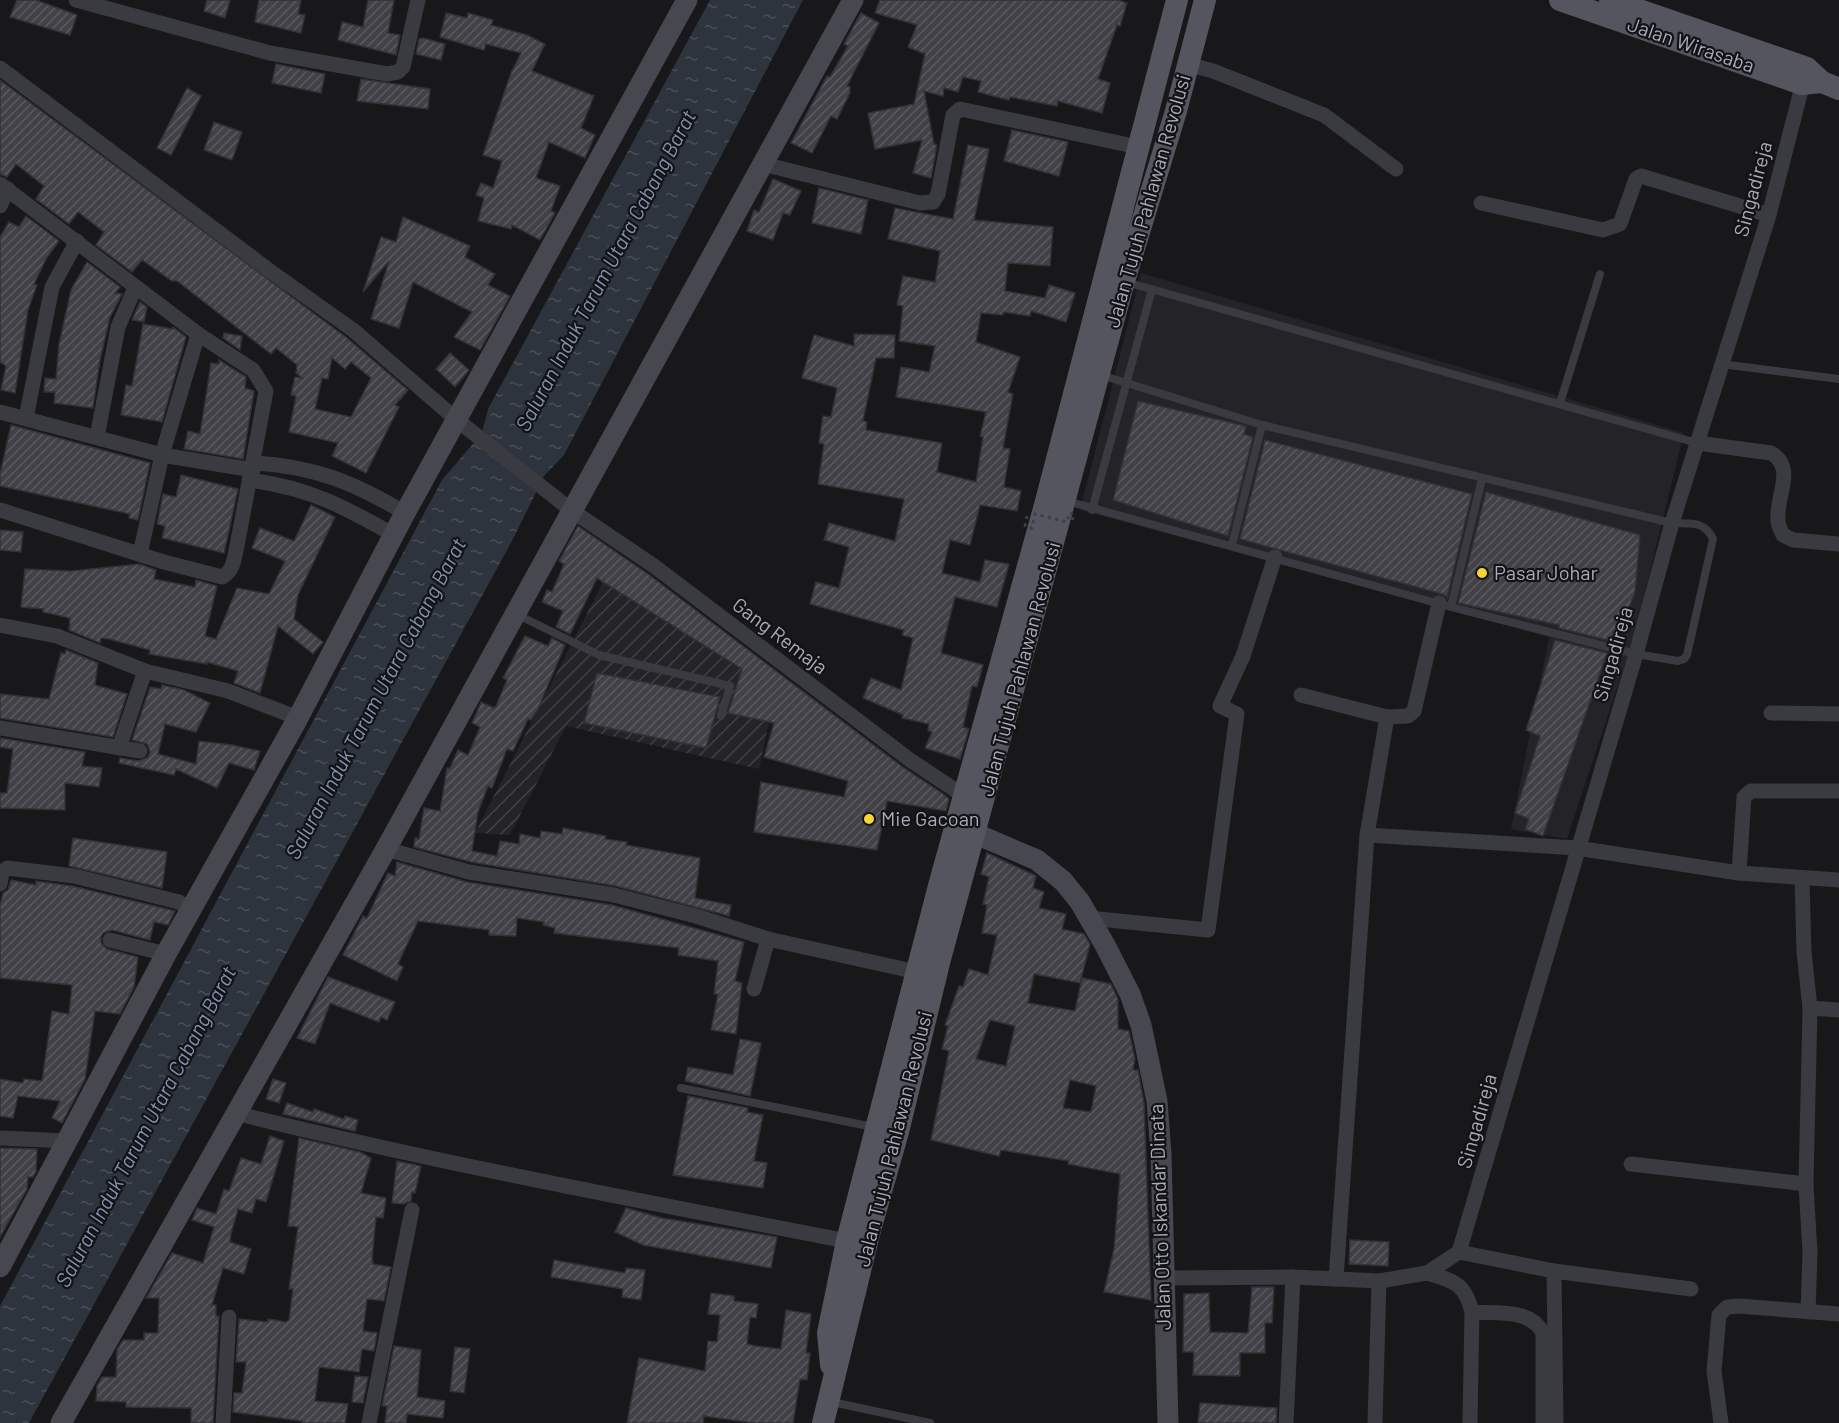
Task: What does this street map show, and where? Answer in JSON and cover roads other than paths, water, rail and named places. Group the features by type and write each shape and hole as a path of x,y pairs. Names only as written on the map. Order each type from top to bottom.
{"main road":[{"name":"Jalan Tujuh Pahlawan Revolusi","path":"832,1375 828,1333 847,1241 964,795 1041,520 1177,0"},
{"name":"Jalan Tujuh Pahlawan Revolusi","path":"823,1423 832,1375 898,1132 940,959 1069,511 1124,281 1176,111 1205,0"},
{"name":"Jalan Wirasaba","path":"1560,0 1817,81"},
{"name":"Jalan Wirasaba","path":"1610,0 1817,81"}],"street":[{"path":"76,0 270,53 387,74 398,72 403,67 418,0"},
{"path":"0,1267 166,954 298,718 405,513 687,0"},
{"path":"61,1423 386,849 853,0"},
{"path":"1187,64 1213,71 1324,115 1396,169"},
{"name":"Gang Remaja","path":"0,68 270,271 353,330 457,420 543,485 571,510 654,566 910,760 964,795"},
{"name":"Singadireja","path":"1459,1252 1636,654 1671,523 1769,215 1817,81"},
{"path":"763,164 920,203 933,202 938,194 953,115 960,109 970,109 1138,147"},
{"path":"1481,203 1603,230 1620,224 1636,179 1641,176 1769,215"},
{"path":"0,206 4,186 135,288 198,334 254,370 266,391 253,471 229,573 216,576 0,510"},
{"path":"26,418 52,287 77,241"},
{"path":"97,437 118,327 135,288"},
{"path":"140,554 162,455 198,334"},
{"path":"0,412 162,455 253,471 313,471 328,474 365,489 405,513"},
{"path":"1697,443 1771,453 1780,458 1785,467 1778,522 1783,535 1792,540 1839,544"},
{"path":"253,471 353,512 394,535"},
{"path":"306,491 313,471"},
{"path":"353,512 365,489"},
{"path":"1089,918 1208,930 1237,714 1220,706 1242,656 1275,556"},
{"path":"1301,695 1387,717 1401,718 1414,711 1445,605"},
{"path":"0,625 57,636 145,671 228,691 298,718"},
{"path":"119,748 145,671"},
{"path":"1771,713 1839,714"},
{"path":"1336,1279 1367,835 1387,717"},
{"path":"0,728 140,751"},
{"path":"1739,873 1744,797 1751,791 1839,791"},
{"name":"Jalan Otto Iskandar Dinata","path":"976,834 1037,860 1052,869 1080,902 1130,994 1149,1061 1156,1101 1161,1154 1168,1423"},
{"path":"1367,835 1577,849 1739,873 1839,880"},
{"path":"386,849 469,872 614,895 696,916 768,939 917,972"},
{"path":"0,884 2,872 7,868 74,876 179,902 191,910"},
{"path":"1802,878 1804,952 1810,1008 1806,1184 1808,1312"},
{"path":"754,989 768,939"},
{"path":"110,940 166,954"},
{"path":"1810,1008 1839,1010"},
{"path":"235,1113 506,1176 847,1241"},
{"path":"0,1138 68,1141"},
{"path":"1631,1164 1806,1184"},
{"path":"369,1423 412,1210"},
{"path":"1163,1278 1293,1276 1379,1281 1427,1273 1459,1252 1554,1271 1691,1289"},
{"path":"1554,1271 1556,1423"},
{"path":"1427,1273 1449,1280 1461,1287 1468,1297 1472,1312 1470,1423"},
{"path":"1286,1423 1293,1276"},
{"path":"1375,1423 1379,1281"},
{"path":"1721,1423 1714,1371 1719,1315 1728,1307 1739,1306 1839,1314"},
{"path":"1472,1312 1527,1316 1538,1323 1543,1333 1543,1423"},
{"path":"223,1423 229,1317"}],"lane":[{"path":"1560,404 1600,274"},
{"path":"1124,281 1697,443"},
{"path":"1092,510 1152,289"},
{"path":"1721,364 1839,379"},
{"path":"1069,511 1092,510 1232,545 1445,605 1636,654 1678,660 1684,659 1687,654 1713,539 1708,529 1700,524 1671,523 1262,425 1100,374"},
{"path":"1232,545 1262,425"},
{"path":"1445,605 1482,479"},
{"path":"515,614 599,655 730,686 721,716"},
{"path":"681,1088 877,1128"},
{"path":"827,1400 930,1423"}],"water":[{"name":"Saluran Induk Tarum Utara Cabang Barat","path":"710,0 803,0 564,455 544,476 512,541 29,1423 0,1423 0,1306 442,480 482,433 488,409"}],"place":[{"name":"Pasar Johar","path":"1482,573"},
{"name":"Mie Gacoan","path":"869,819"}]}
